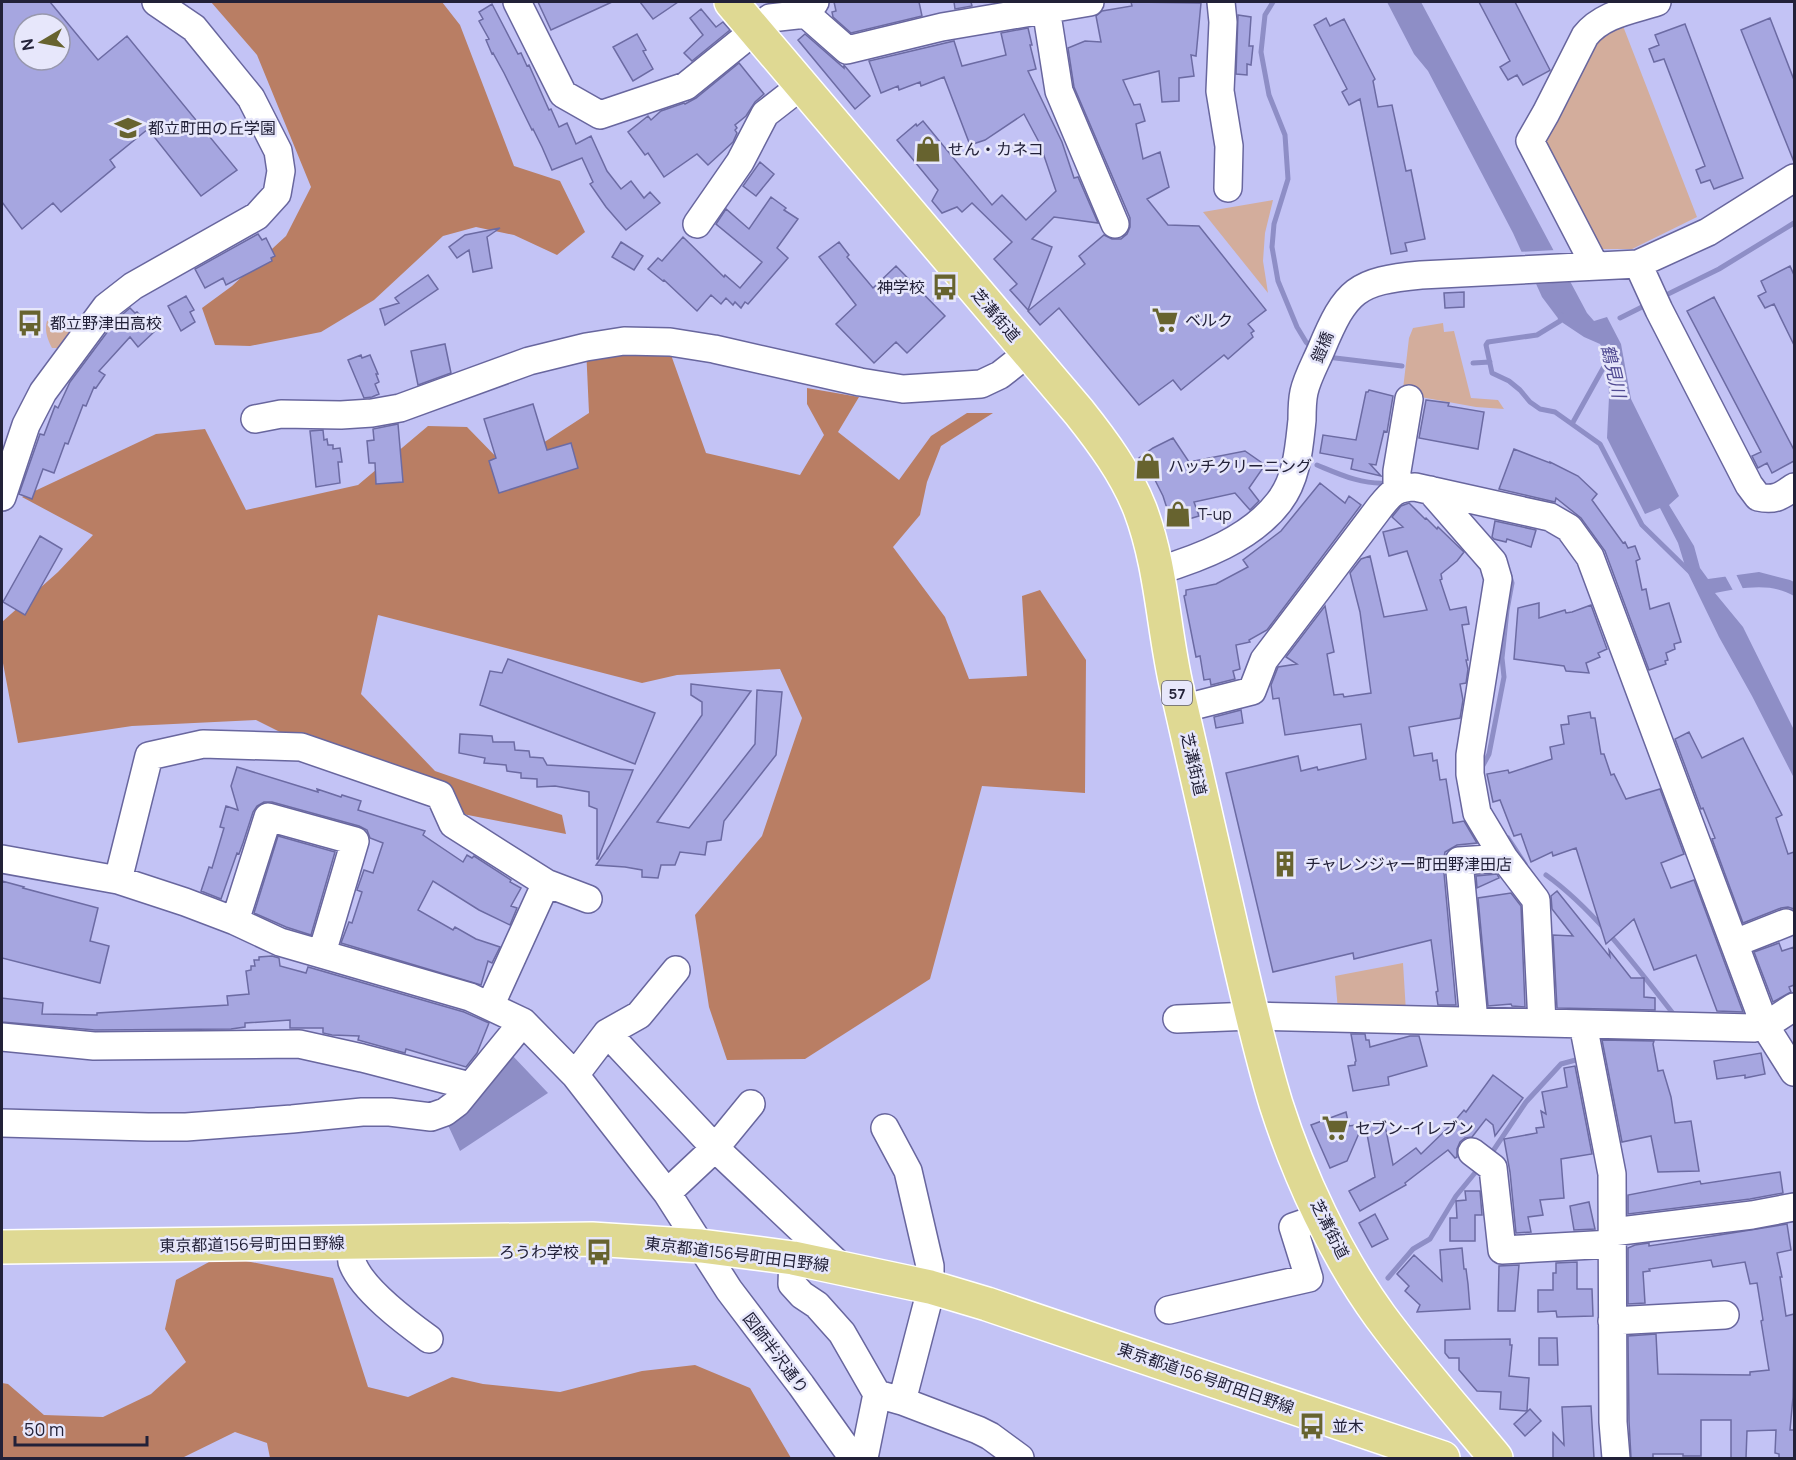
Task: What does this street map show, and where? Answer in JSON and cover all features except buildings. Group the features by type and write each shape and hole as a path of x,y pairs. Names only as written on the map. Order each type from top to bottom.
{"main road":[{"name":"芝溝街道","path":"731,2 1028,352 1096,434 1122,472 1140,509 1157,571 1166,640 1252,1016 1289,1141 1322,1216 1347,1264 1378,1313 1488,1458"},
{"name":"東京都道156号町田日野線","path":"2,1247 592,1239 701,1246 793,1258 930,1287 987,1304 1443,1458"}],"street":[{"path":"2,497 26,425 44,392 106,307 133,286 257,216 277,194 281,171 278,151 250,98 194,28 156,2"},
{"path":"517,2 563,94 600,115 686,86 770,18 810,8 847,50 1045,5 1090,2"},
{"path":"1221,2 1223,22 1220,91 1229,146 1228,188"},
{"path":"1657,2 1604,19 1592,27 1585,36 1530,141 1595,266 1638,264 1708,232 1794,178"},
{"path":"1045,5 1059,91 1115,224"},
{"path":"697,224 740,162 765,114 801,86"},
{"path":"1638,264 1654,300 1749,485 1758,497 1769,500 1794,487"},
{"name":"鎧橋","path":"1157,571 1228,542 1250,529 1280,502 1290,485 1296,466 1304,392 1332,324 1344,304 1359,290 1371,283 1392,278 1595,266"},
{"path":"255,419 281,414 341,415 400,408 529,361 586,347 624,341 670,342 714,349 860,382 903,389 981,384 1000,375 1028,352"},
{"path":"1397,489 1396,471 1409,399"},
{"path":"1181,709 1252,691 1263,660 1380,507 1397,489 1415,487 1550,517 1569,528 1590,557 1765,1026 1794,1072"},
{"path":"1430,490 1493,562 1498,579 1470,755 1470,774 1477,813 1504,858 1536,900 1542,1023"},
{"path":"118,880 149,756 203,744 301,747 440,795 453,824 546,883 588,898"},
{"path":"235,921 268,817 355,841 322,953"},
{"path":"1474,1022 1459,861 1504,858"},
{"name":"図師半沢通り","path":"2,859 118,880 235,921 280,942 470,997 523,1022 575,1075 667,1193 729,1290 853,1458"},
{"path":"490,1006 546,883"},
{"path":"1735,943 1786,923"},
{"path":"575,1075 607,1033 639,1015 676,970"},
{"path":"1177,1019 1252,1016 1754,1028 1765,1026 1794,1007"},
{"path":"2,1123 186,1127 362,1112 431,1116 445,1112 457,1103 523,1022"},
{"path":"1583,1024 1612,1174 1613,1422 1616,1458"},
{"path":"607,1033 715,1148 841,1267"},
{"path":"2,1037 94,1046 299,1044 470,1086"},
{"path":"667,1193 715,1148 751,1104"},
{"path":"864,1458 890,1398 930,1287 930,1266 908,1171 885,1128"},
{"path":"1472,1152 1493,1168 1502,1250 1612,1238 1794,1207"},
{"path":"1169,1310 1309,1278 1293,1227 1322,1216"},
{"path":"352,1243 352,1262 363,1280 392,1311 429,1339"},
{"path":"793,1258 792,1284 802,1295 817,1305 842,1333 890,1398 990,1436 1020,1458"},
{"path":"1612,1320 1725,1315"}],"shaded area":[{"path":"211,2 442,2 460,25 514,166 560,181 585,232 557,255 514,235 476,227 443,236 374,300 321,332 250,346 215,345 202,308 232,286 286,236 311,187 257,55"},
{"path":"1623,26 1697,217 1632,249 1598,249 1548,152 1546,136 1600,35"},
{"path":"1273,200 1265,233 1263,261 1268,293 1203,212"},
{"path":"64,315 79,323 58,348 52,348 47,335 47,321"},
{"path":"1443,323 1444,332 1454,331 1471,398 1498,400 1504,409 1476,407 1415,396 1403,389 1409,338 1413,328"},
{"path":"586,347 670,352 706,453 800,475 824,435 807,404 807,388 859,397 838,432 899,480 931,436 967,413 993,413 941,446 927,482 920,515 893,547 945,617 969,679 1027,676 1022,596 1040,590 1086,660 1085,793 982,786 930,979 805,1059 727,1060 709,1007 695,915 762,836 802,718 780,669 677,675 642,683 378,615 361,694 435,771 562,815 566,834 432,808 256,720 132,726 18,743 2,658 2,622 58,572 93,535 22,497 156,434 205,429 246,510 358,485 428,426 467,427 506,467 589,413"},
{"path":"1403,963 1406,1012 1338,1010 1335,976"},
{"path":"220,1256 333,1278 368,1387 408,1397 452,1377 483,1384 560,1392 642,1371 695,1365 750,1388 791,1458 270,1458 267,1443 235,1432 182,1458 2,1458 2,1383 8,1384 44,1415 103,1417 151,1394 186,1362 165,1329 176,1280"}],"water":[{"name":"鶴見川","path":"1387,2 1421,2 1587,313 1594,321 1607,317 1621,344 1631,399 1679,496 1669,505 1694,546 1700,568 1708,579 1759,572 1794,582 1794,596 1766,588 1745,588 1715,593 1743,627 1794,730 1794,778 1719,637 1686,569 1678,543 1660,508 1645,514 1607,438 1608,359 1600,344 1584,337 1560,321 1542,297 1513,233 1428,71 1414,54"},
{"path":"511,1054 548,1093 460,1151 447,1123"}],"pier":[{"path":"1556,250 1573,282 1533,284 1518,252"},
{"path":"1735,572 1745,593 1735,594 1724,574"}],"waterway":[{"path":"1273,2 1265,15 1261,52 1269,95 1285,135 1288,179 1274,224 1272,247 1278,281 1297,327 1306,342 1314,349"},
{"path":"1662,297 1719,269 1794,223"},
{"path":"1620,318 1648,304"},
{"path":"1561,315 1560,321 1537,335 1488,342 1486,345 1492,373 1509,381 1540,409 1555,412 1600,444 1642,525 1690,572"},
{"name":"鶴見川","path":"1572,424 1611,354"},
{"path":"1327,357 1402,366"},
{"path":"1473,363 1490,362"},
{"path":"1317,465 1360,481 1387,483"},
{"path":"1481,769 1489,754 1504,677 1502,658 1512,583 1509,573"},
{"path":"1508,838 1525,864"},
{"path":"1546,875 1582,905 1599,923 1675,1016"},
{"path":"1493,1151 1526,1102 1561,1064 1583,1058"},
{"path":"1388,1278 1413,1249 1430,1239 1456,1196 1479,1168"}],"place":[{"name":"都立町田の丘学園","path":"128,128"},
{"name":"せん・カネコ","path":"928,149"},
{"name":"神学校","path":"945,287"},
{"name":"ベルク","path":"1165,320"},
{"name":"都立野津田高校","path":"30,323"},
{"name":"ハッチクリーニング","path":"1148,466"},
{"name":"T-up","path":"1178,514"},
{"name":"チャレンジャー町田野津田店","path":"1285,864"},
{"name":"セブン-イレブン","path":"1335,1128"},
{"name":"ろうわ学校","path":"599,1252"},
{"name":"並木","path":"1312,1426"}]}
